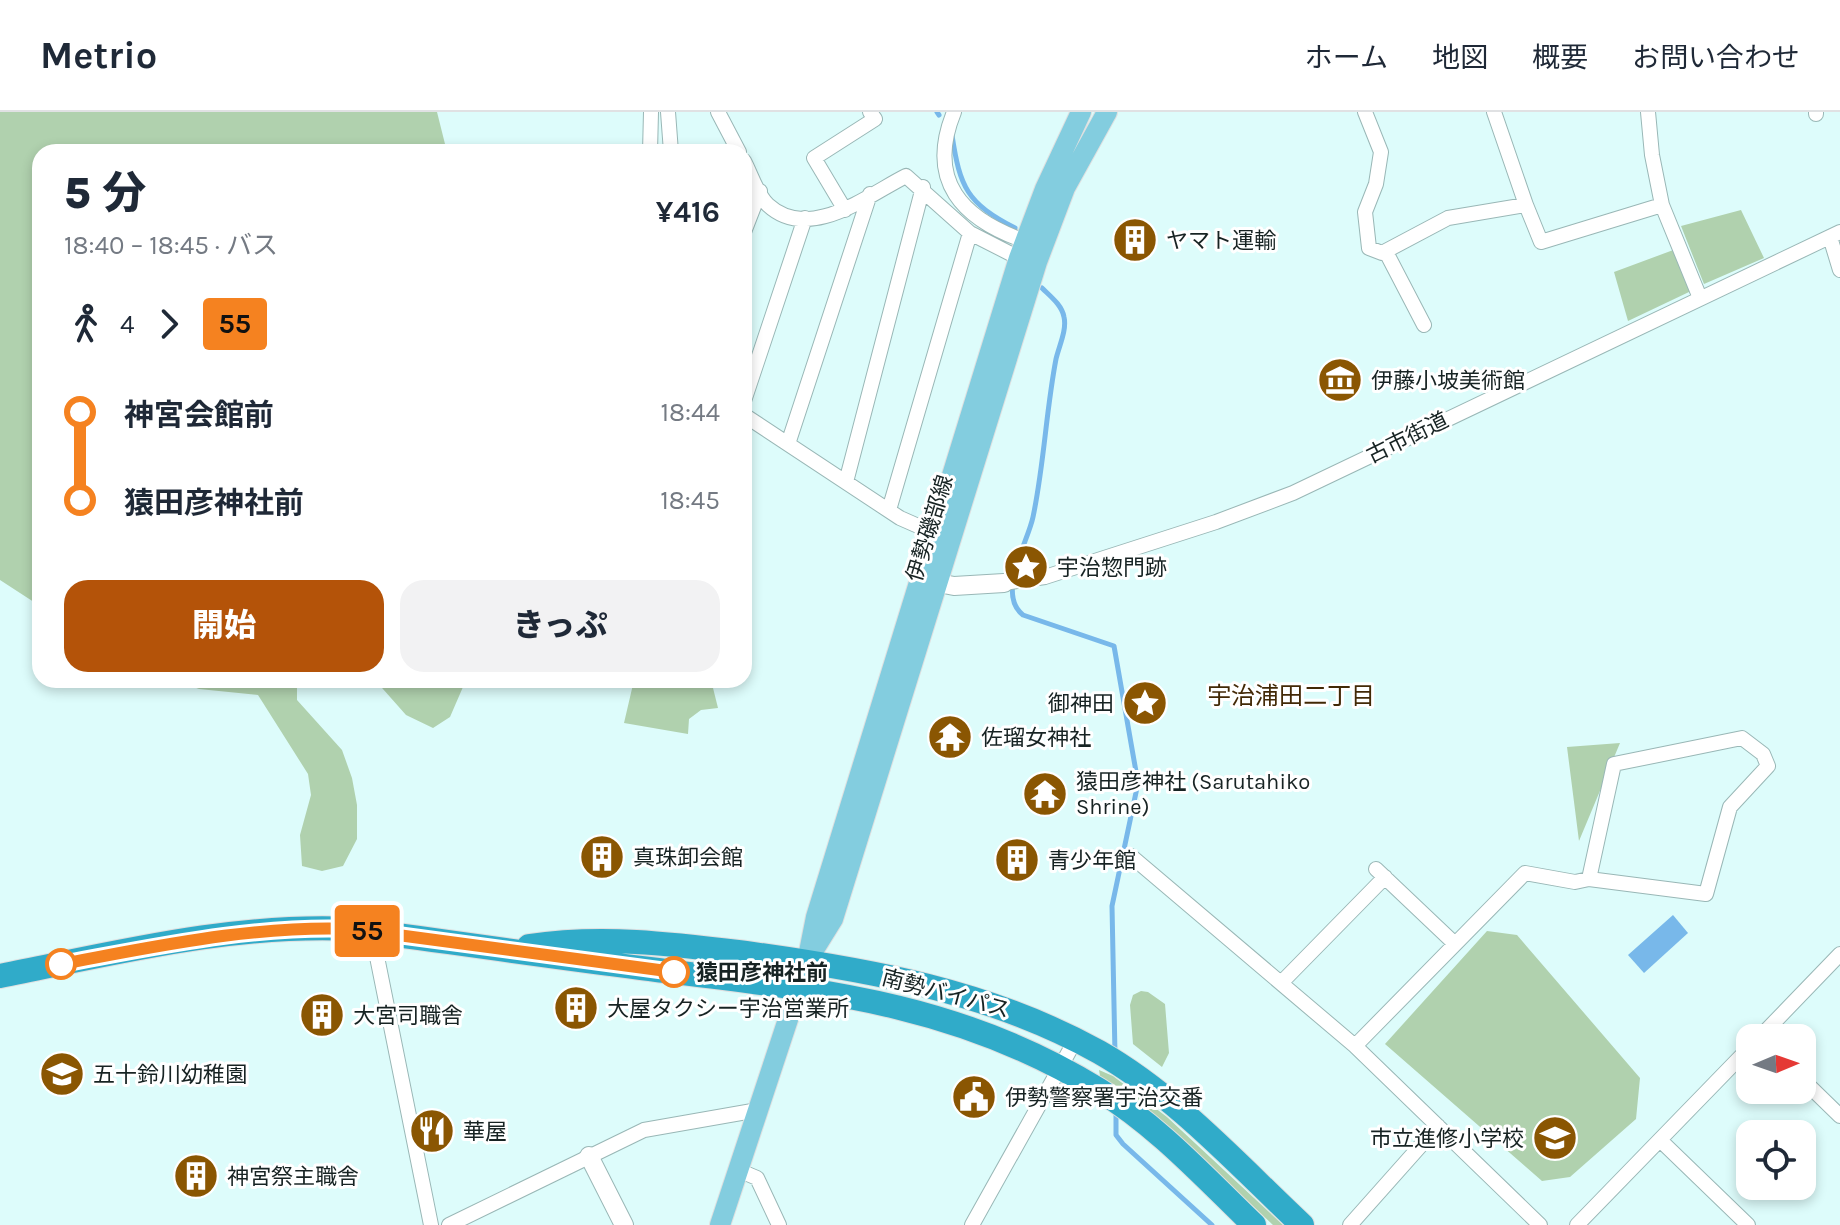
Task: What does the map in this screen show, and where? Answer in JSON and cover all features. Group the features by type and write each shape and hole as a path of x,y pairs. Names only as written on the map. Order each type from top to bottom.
{"highway":[{"name":"南勢バイパス","path":"0,976 246,931 315,927 798,988 923,1011 965,1024 1062,1069 1100,1091 1132,1112 1254,1225"},
{"name":"南勢バイパス","path":"499,950 574,939 642,940 807,962 926,983 1018,1012 1076,1039 1134,1076 1178,1110 1302,1225"}],"main road":[{"name":"伊勢磯部線","path":"720,1225 807,962 816,917 1037,262 1065,188 1107,112"},
{"name":"伊勢磯部線","path":"927,581 934,533 1022,250 1077,113"}],"street":[{"path":"650,144 651,112"},
{"path":"668,112 670,144"},
{"path":"718,112 735,144"},
{"path":"845,210 814,158 875,119 870,112"},
{"path":"954,112 945,133 943,159 952,189 990,229 1022,250"},
{"path":"1365,112 1381,152 1376,184 1365,212 1365,235 1369,248 1386,252 1448,218 1526,205"},
{"path":"1494,112 1541,242 1662,205"},
{"path":"1648,112 1662,205 1700,298"},
{"path":"752,176 765,203 776,211 805,218 831,218 906,176 923,187 970,233 1022,250"},
{"path":"846,482 923,187"},
{"path":"752,212 760,191"},
{"path":"788,444 870,194"},
{"path":"752,377 805,218"},
{"path":"889,510 970,233"},
{"path":"1835,234 1840,270"},
{"name":"古市街道","path":"1004,583 1022,583 1057,574 1216,522 1293,493 1835,234"},
{"path":"1386,252 1424,325"},
{"path":"752,420 889,510 934,533"},
{"path":"927,581 1004,583"},
{"path":"1355,1046 1525,873 1575,882 1589,879 1706,894 1730,807 1768,766 1763,754 1742,738 1614,764 1589,879"},
{"path":"1131,856 1355,1046 1540,1225"},
{"path":"1281,983 1380,873 1454,943"},
{"path":"372,932 431,1225"},
{"path":"1772,1024 1840,954"},
{"path":"972,1225 1062,1069 1076,1039"},
{"path":"1577,1225 1736,1061"},
{"path":"1816,1093 1840,1116"},
{"path":"449,1225 654,1127 758,1110"},
{"path":"1350,1225 1438,1126"},
{"path":"1660,1140 1748,1225"},
{"path":"589,1156 624,1225"},
{"path":"738,1170 757,1178 779,1225"}],"green space":[{"path":"0,112 437,112 445,144 32,144 32,601 0,580"},
{"path":"1741,210 1764,258 1704,284 1681,226"},
{"path":"1676,249 1690,285 1689,292 1628,321 1614,272"},
{"path":"196,688 297,688 297,700 342,750 352,778 357,805 357,839 343,866 322,871 302,866 300,835 311,795 308,774 258,695"},
{"path":"382,688 463,688 450,717 433,728 406,715"},
{"path":"632,688 713,688 718,708 701,710 689,719 688,734 624,723"},
{"path":"1620,743 1579,841 1567,747"},
{"path":"1487,931 1517,935 1640,1078 1636,1119 1570,1177 1542,1181 1385,1044"},
{"path":"1148,992 1165,1004 1169,1053 1162,1067 1133,1044 1130,1005 1133,995"},
{"path":"1099,1070 1113,1076 1167,1117 1283,1225 1273,1225 1163,1122 1100,1076"}],"water":[{"path":"1673,915 1688,933 1644,973 1628,955"}],"waterway":[{"path":"952,135 958,168 968,192 986,210 1015,228"},
{"path":"1042,288 1061,309 1064,327 1056,359 1033,517 1016,568 1012,594 1015,606 1023,615 1114,646 1138,783 1112,906 1115,1054"},
{"path":"1116,1112 1116,1135 1123,1144 1212,1225"}],"bus line":[{"name":"55","path":"61,964 225,934 315,927 353,929 674,972"}],"place":[{"name":"ヤマト運輸","path":"1135,240"},
{"name":"伊藤小坡美術館","path":"1340,380"},
{"name":"宇治惣門跡","path":"1026,567"},
{"name":"御神田","path":"1145,703"},
{"name":"佐瑠女神社","path":"950,737"},
{"name":"猿田彦神社 (Sarutahiko Shrine)","path":"1045,794"},
{"name":"真珠卸会館","path":"602,857"},
{"name":"青少年館","path":"1017,860"},
{"name":"猿田彦神社前","path":"674,972"},
{"name":"大屋タクシー宇治営業所","path":"576,1008"},
{"name":"大宮司職舎","path":"322,1015"},
{"name":"五十鈴川幼稚園","path":"62,1074"},
{"name":"伊勢警察署宇治交番","path":"974,1097"},
{"name":"華屋","path":"432,1131"},
{"name":"市立進修小学校","path":"1555,1138"},
{"name":"神宮祭主職舎","path":"196,1176"}],"district":[{"name":"宇治浦田二丁目","path":"1291,696"}]}
